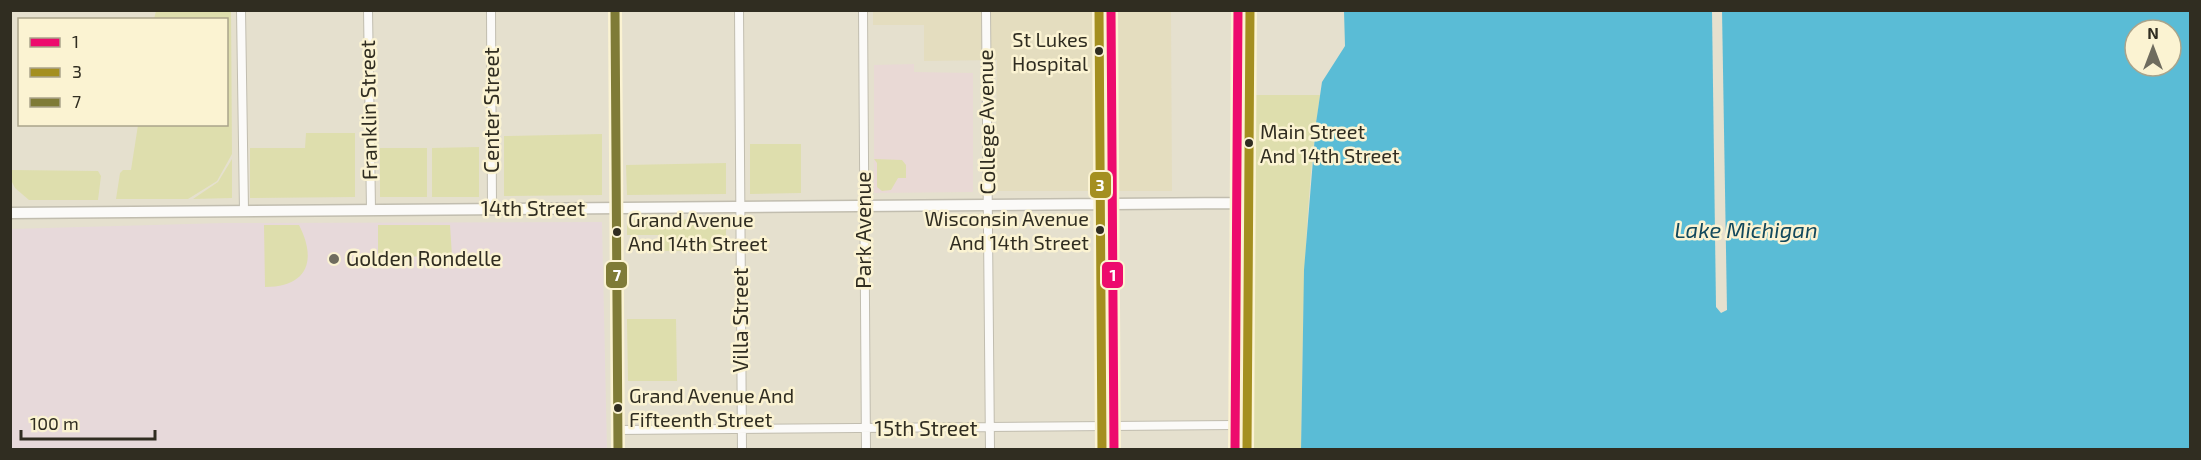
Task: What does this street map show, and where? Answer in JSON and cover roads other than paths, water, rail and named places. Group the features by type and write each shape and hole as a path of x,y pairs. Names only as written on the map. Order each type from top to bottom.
{"main road":[{"path":"1111,10 1114,450"},
{"path":"1235,450 1238,10"},
{"name":"14th Street","path":"10,213 1112,205 1236,202"}],"street":[{"path":"241,10 244,211"},
{"name":"Franklin Street","path":"368,10 370,210"},
{"name":"Center Street","path":"491,10 492,209"},
{"path":"615,10 618,450"},
{"name":"Villa Street","path":"739,10 742,450"},
{"name":"Park Avenue","path":"863,10 866,450"},
{"name":"College Avenue","path":"986,10 990,450"},
{"name":"15th Street","path":"617,430 1235,425"}],"water":[{"name":"Lake Michigan","path":"1344,11 2190,11 2190,449 1301,450 1304,270 1316,123 1322,82 1345,46"}],"place":[{"name":"St Lukes Hospital","path":"1099,51"},
{"name":"Main Street And 14th Street","path":"1249,143"},
{"name":"Wisconsin Avenue And 14th Street","path":"1100,230"},
{"name":"Grand Avenue And 14th Street","path":"617,232"},
{"name":"Golden Rondelle","path":"334,259"},
{"name":"Grand Avenue And Fifteenth Street","path":"618,408"}]}
